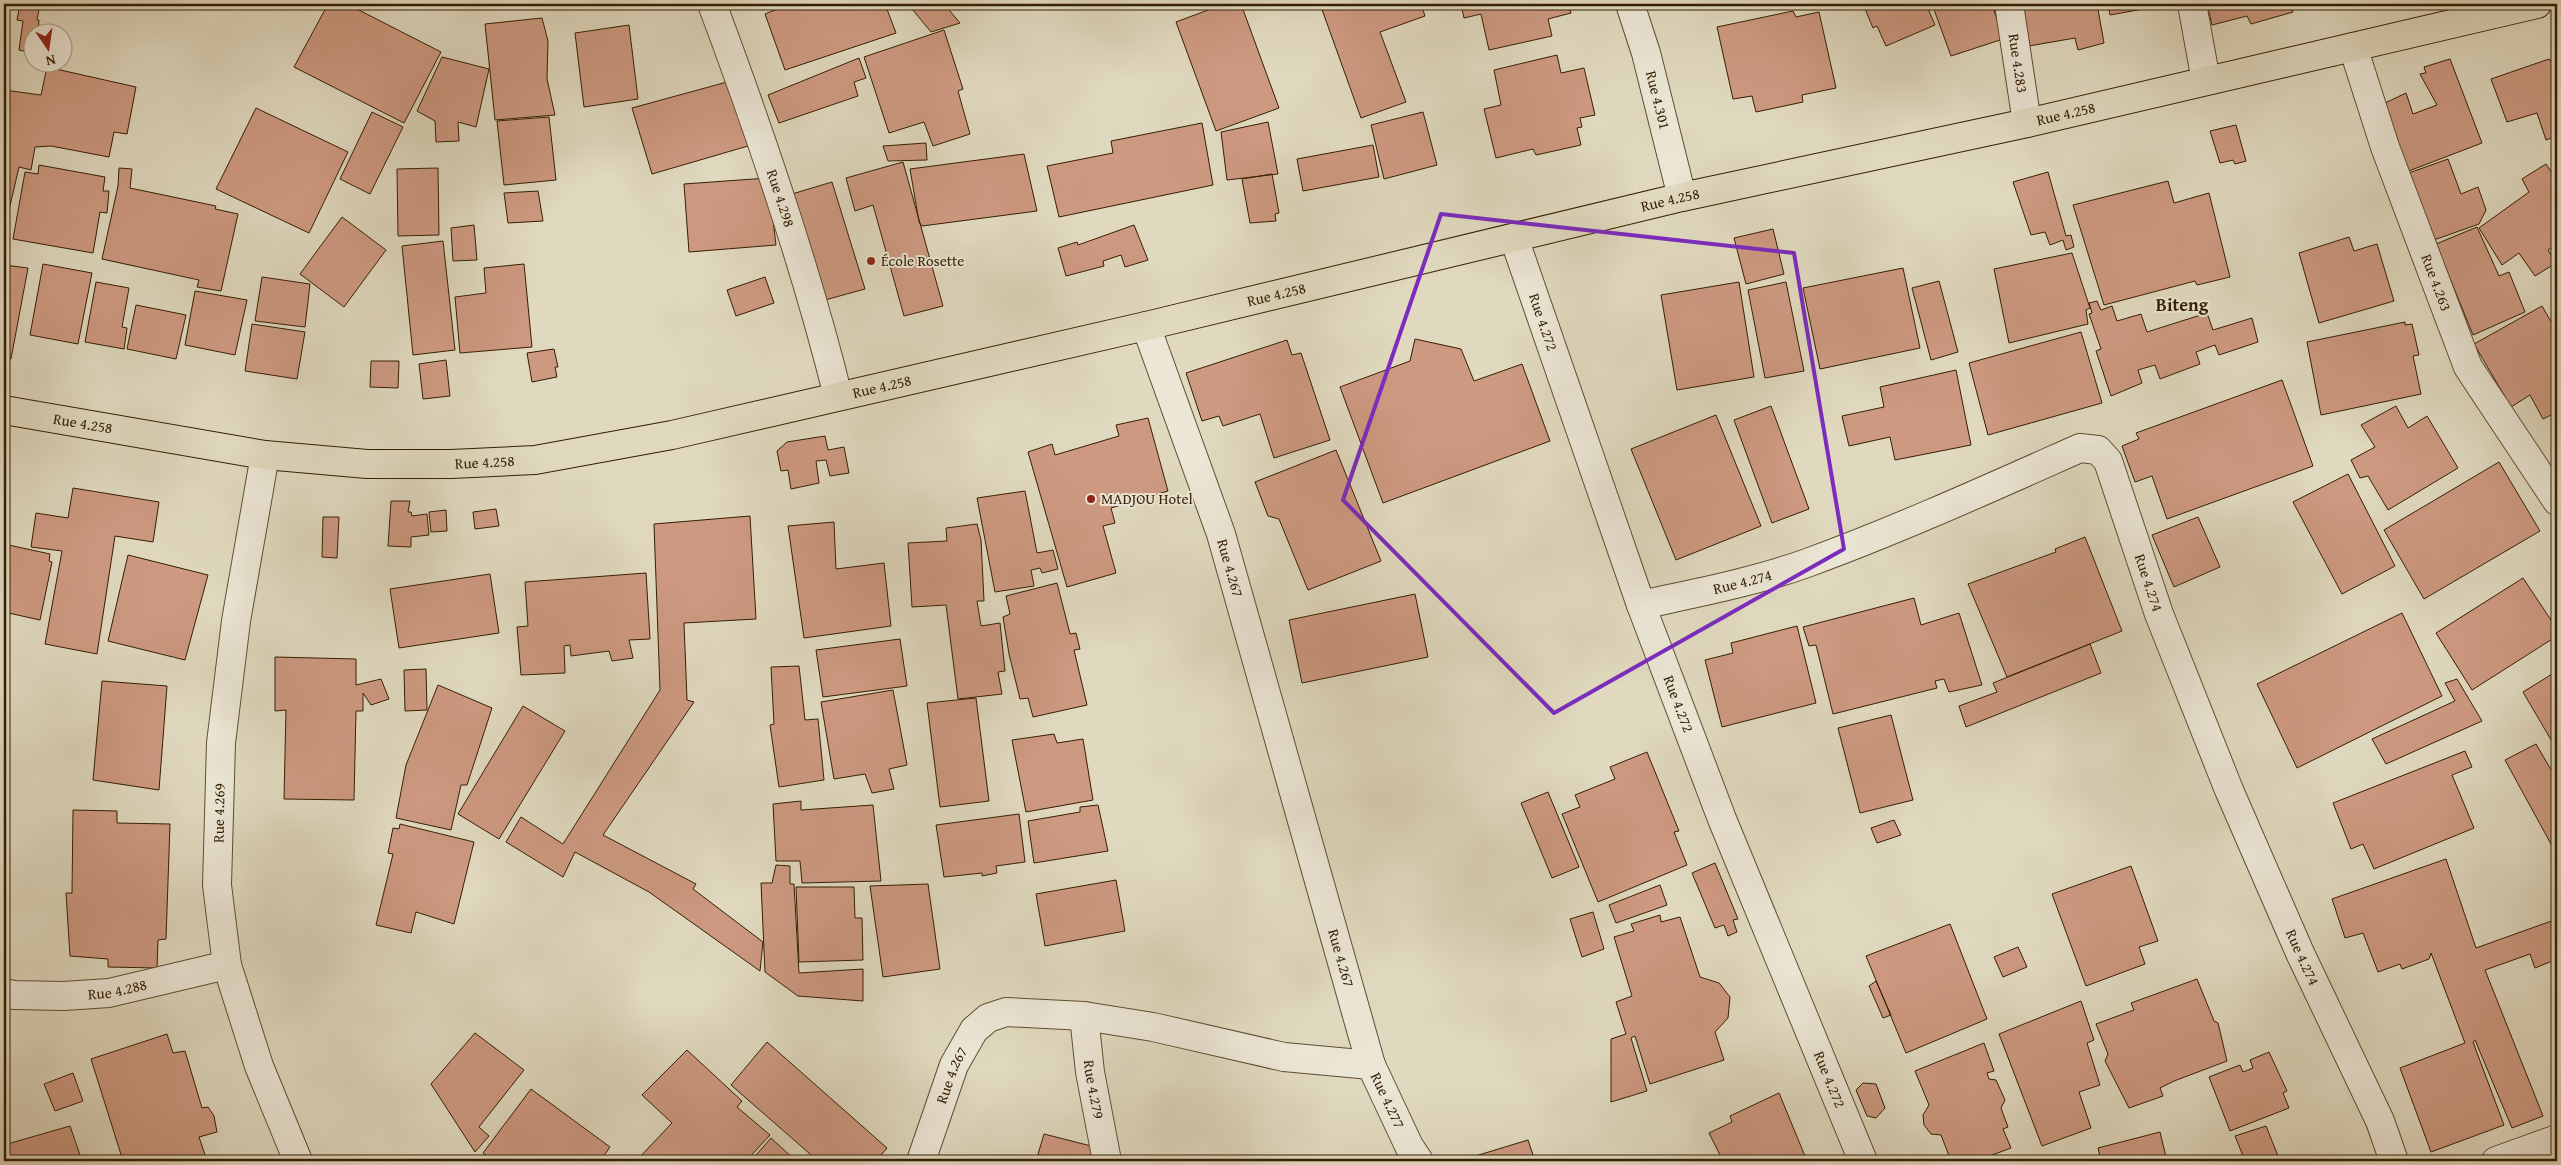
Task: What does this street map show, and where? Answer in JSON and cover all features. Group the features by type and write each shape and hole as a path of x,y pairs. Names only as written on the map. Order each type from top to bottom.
{"highway":[{"name":"Rue 4.258","path":"4,410 265,455 367,464 451,464 535,460 672,435 1146,326 1682,197 2027,123 2537,4"}],"street":[{"name":"Rue 4.298","path":"712,4 741,81 794,240 838,396"},
{"name":"Rue 4.301","path":"1630,4 1646,53 1682,197"},
{"name":"Rue 4.283","path":"2009,4 2027,123"},
{"path":"2192,4 2206,81"},
{"name":"Rue 4.263","path":"2353,47 2385,147 2468,367 2557,501"},
{"name":"Rue 4.272","path":"1514,238 1641,605 1722,819 1863,1161"},
{"name":"Rue 4.267","path":"921,1161 954,1065 974,1030 988,1018 1006,1012 1084,1016 1153,1027 1284,1057 1371,1065 1221,534 1146,326"},
{"name":"Rue 4.274","path":"1641,605 1703,592 1805,563 1952,505 2080,448 2098,450 2108,461 2158,614 2229,790 2300,953 2380,1122 2394,1161"},
{"name":"Rue 4.269","path":"265,455 236,621 221,743 218,886 227,965 259,1066 298,1161"},
{"name":"Rue 4.288","path":"4,993 64,996 109,993 227,965"},
{"name":"Rue 4.279","path":"1084,1016 1090,1072 1106,1161"},
{"name":"Rue 4.277","path":"1371,1065 1409,1146 1419,1161"},
{"path":"2496,1161 2557,1139"}],"highlighted area":[{"path":"1441,214 1794,253 1844,549 1554,713 1343,500"}],"building":[{"path":"20,4 40,4 37,20 39,22 17,20"},
{"path":"328,4 347,4 441,52 404,123 294,67"},
{"path":"790,4 885,4 896,33 785,70 765,14"},
{"path":"908,4 944,4 960,23 931,32"},
{"path":"1224,4 1241,4 1279,108 1216,131 1176,22"},
{"path":"1320,4 1421,4 1425,16 1380,32 1406,102 1361,118"},
{"path":"1461,4 1569,4 1571,13 1548,19 1552,36 1489,50 1481,14 1464,18"},
{"path":"1863,4 1926,4 1935,25 1886,46 1877,26 1873,28"},
{"path":"1932,4 1992,4 2003,39 1951,56"},
{"path":"2014,4 2097,4 2104,43 2078,50 2075,38 2023,47"},
{"path":"2108,4 2171,4 2110,15"},
{"path":"2207,4 2291,4 2293,12 2251,24 2247,16 2212,25"},
{"path":"1793,11 1796,17 1819,12 1836,88 1802,95 1803,102 1756,112 1752,96 1733,99 1717,27"},
{"path":"542,18 548,41 547,79 555,115 495,120 485,24"},
{"path":"629,25 638,99 584,107 575,33"},
{"path":"22,28 22,51 19,50"},
{"path":"944,30 963,89 958,91 970,134 933,146 924,122 889,133 864,57"},
{"path":"1557,55 1561,73 1584,68 1595,115 1580,118 1582,127 1577,128 1581,145 1536,155 1533,149 1496,158 1484,109 1501,105 1494,70"},
{"path":"442,57 489,69 476,127 458,122 459,141 436,142 435,121 417,111"},
{"path":"859,58 866,78 854,82 858,96 779,123 768,95"},
{"path":"2450,59 2482,143 2406,172 2385,103 2406,93 2413,114 2437,105 2420,74 2426,73 2424,67"},
{"path":"2549,59 2553,64 2557,63 2557,148 2551,138 2546,140 2537,113 2507,122 2491,79"},
{"path":"46,72 69,72 136,87 127,134 114,132 109,157 51,146 35,147 31,170 19,167 6,223 4,223 4,90 41,95"},
{"path":"727,82 748,146 652,174 632,108"},
{"path":"256,108 348,152 309,233 216,189"},
{"path":"372,112 403,127 370,194 340,179"},
{"path":"1423,112 1437,165 1384,179 1371,125"},
{"path":"549,117 556,180 504,185 497,121"},
{"path":"1268,122 1278,174 1227,180 1221,132"},
{"path":"1202,123 1213,185 1059,217 1047,166 1113,153 1111,141"},
{"path":"2236,125 2246,161 2235,164 2233,160 2220,163 2210,131"},
{"path":"926,143 927,160 888,161 883,146"},
{"path":"1373,145 1379,177 1303,191 1297,159"},
{"path":"1024,154 1037,211 922,226 919,222 910,169"},
{"path":"2448,159 2461,194 2478,187 2486,210 2479,224 2431,241 2406,174"},
{"path":"903,162 943,306 904,316 873,205 855,211 846,178"},
{"path":"2546,164 2557,181 2557,252 2554,246 2548,250 2556,263 2535,276 2519,253 2502,265 2479,228 2529,192 2522,179"},
{"path":"39,165 105,177 103,191 109,191 107,213 100,212 93,253 13,239 25,172 38,174"},
{"path":"119,168 132,169 130,188 216,206 215,209 238,214 221,291 197,287 199,280 102,259 118,186"},
{"path":"438,168 439,235 398,236 397,169"},
{"path":"2048,172 2066,236 2071,235 2074,247 2066,250 2063,240 2050,245 2045,232 2031,235 2013,182"},
{"path":"1272,174 1279,213 1275,214 1276,221 1250,223 1242,179"},
{"path":"768,178 776,245 689,252 684,184"},
{"path":"2168,181 2174,203 2209,193 2230,277 2197,285 2195,281 2104,305 2073,205"},
{"path":"832,182 865,289 825,300 792,194"},
{"path":"538,191 543,221 508,223 504,193"},
{"path":"342,217 386,250 344,307 300,274"},
{"path":"474,225 477,260 453,261 451,228"},
{"path":"1134,225 1148,260 1125,267 1121,255 1103,261 1104,266 1066,276 1058,248 1077,242 1078,245"},
{"path":"2477,227 2499,276 2509,272 2525,312 2473,335 2436,244"},
{"path":"1773,229 1784,274 1746,284 1734,238"},
{"path":"2349,237 2354,251 2377,244 2394,301 2319,323 2299,253"},
{"path":"443,241 455,350 413,355 402,246"},
{"path":"2072,253 2090,308 2086,310 2088,324 2009,343 1994,269"},
{"path":"43,264 92,273 78,344 30,335"},
{"path":"524,264 532,347 460,353 455,297 486,293 484,268"},
{"path":"4,265 28,268 11,359 4,358"},
{"path":"1903,268 1920,348 1820,369 1803,288"},
{"path":"262,277 310,284 305,327 255,321"},
{"path":"765,277 774,303 736,316 727,290"},
{"path":"1939,281 1958,352 1931,360 1912,288"},
{"path":"96,282 129,288 122,327 127,328 124,349 85,342"},
{"path":"1739,282 1754,377 1677,390 1661,295"},
{"path":"1786,282 1804,371 1765,378 1748,290"},
{"path":"195,291 247,300 235,355 185,345"},
{"path":"2097,301 2101,310 2112,306 2117,321 2141,314 2147,332 2207,313 2213,330 2252,318 2258,342 2219,355 2215,345 2196,352 2200,364 2160,379 2155,365 2138,370 2142,383 2111,396 2096,351 2101,349 2089,314 2092,313 2089,303"},
{"path":"136,305 186,315 176,359 127,349"},
{"path":"2542,306 2557,332 2557,412 2543,419 2530,395 2511,407 2474,344"},
{"path":"2405,322 2405,325 2412,324 2419,355 2413,356 2421,394 2321,415 2307,342"},
{"path":"252,324 305,332 297,379 245,371"},
{"path":"2081,332 2102,403 1988,435 1969,363"},
{"path":"1415,339 1461,349 1474,381 1522,364 1550,441 1383,503 1340,387 1410,361"},
{"path":"1287,340 1292,355 1301,353 1330,440 1274,458 1260,414 1223,426 1219,416 1202,421 1186,373"},
{"path":"554,349 558,367 555,367 557,377 532,382 527,353"},
{"path":"446,360 450,396 423,399 419,364"},
{"path":"371,361 399,361 398,388 370,387"},
{"path":"1956,370 1971,445 1895,460 1890,437 1849,446 1842,416 1884,407 1880,387"},
{"path":"2282,380 2313,466 2167,519 2152,476 2135,482 2122,446 2139,439 2136,433"},
{"path":"1771,406 1809,509 1772,523 1734,420"},
{"path":"2396,406 2408,428 2427,416 2458,468 2388,510 2368,476 2360,478 2351,460 2375,447 2361,425"},
{"path":"1716,415 1761,526 1676,560 1631,449"},
{"name":"MADJOU Hotel","path":"1148,418 1168,491 1111,508 1115,523 1103,526 1116,573 1067,587 1028,452 1052,444 1055,455 1119,436 1116,425"},
{"path":"825,436 828,450 844,447 849,473 830,476 826,460 816,461 819,483 791,489 788,470 781,471 777,451 787,442"},
{"path":"1336,450 1381,561 1308,590 1279,519 1268,516 1255,482"},
{"path":"2499,462 2540,531 2424,599 2384,530"},
{"path":"2348,474 2395,566 2342,594 2293,502"},
{"path":"73,488 159,502 153,542 115,536 97,654 45,644 62,551 31,547 36,513 68,518"},
{"path":"1025,491 1037,553 1053,550 1058,569 1042,573 1040,568 1031,570 1034,586 995,592 977,498"},
{"path":"391,501 410,501 408,512 411,512 412,516 427,514 429,535 411,537 411,547 388,546"},
{"path":"496,509 499,526 475,529 473,512"},
{"path":"446,510 447,531 431,532 429,512"},
{"path":"750,516 756,619 684,623 687,700 694,702 603,835 696,884 693,889 763,942 760,971 649,892 575,852 563,877 506,842 521,817 563,844 660,690 654,524"},
{"path":"323,517 339,517 337,558 322,557"},
{"path":"2198,517 2220,567 2174,587 2152,535"},
{"path":"834,522 836,569 884,563 891,626 804,638 788,526"},
{"path":"977,524 981,540 984,601 977,601 981,626 1000,623 1005,671 998,672 1002,694 958,699 946,605 912,607 908,543 947,541 946,528"},
{"path":"2085,537 2122,631 2007,677 1968,584 2056,552 2055,549"},
{"path":"4,544 50,554 49,561 52,562 40,620 4,612"},
{"path":"128,555 208,575 185,660 108,641"},
{"path":"646,573 650,639 629,640 633,658 612,661 609,651 571,656 570,645 564,646 565,673 521,675 517,627 528,626 525,582"},
{"path":"490,574 499,633 399,648 390,589"},
{"path":"2523,578 2557,629 2557,636 2472,690 2436,633"},
{"path":"1057,583 1070,634 1076,633 1080,649 1074,650 1087,705 1033,717 1028,698 1020,699 1009,654 1003,617 1010,614 1006,596"},
{"path":"1415,594 1428,657 1302,683 1289,620"},
{"path":"1914,598 1921,625 1959,613 1982,685 1949,692 1944,679 1935,681 1937,688 1833,714 1816,645 1809,646 1803,627"},
{"path":"2402,613 2442,696 2297,768 2257,684"},
{"path":"1797,626 1816,703 1722,727 1705,660 1733,653 1731,643"},
{"path":"900,639 907,686 823,697 816,650"},
{"path":"2090,644 2101,673 1966,727 1959,706 1997,692 1993,683"},
{"path":"275,657 356,659 356,685 381,679 389,699 371,705 363,693 363,711 356,711 354,800 284,799 286,710 275,711"},
{"path":"799,666 805,720 818,719 824,780 779,787 770,725 774,724 771,667"},
{"path":"426,669 427,710 405,711 404,670"},
{"path":"2557,671 2557,750 2523,692"},
{"path":"2457,679 2482,721 2386,764 2372,739 2455,701 2445,683"},
{"path":"102,681 167,686 159,790 93,780"},
{"path":"438,685 492,708 467,785 461,785 451,830 396,818 406,765"},
{"path":"893,690 907,765 889,769 894,789 872,793 865,774 834,779 821,702"},
{"path":"976,698 989,801 940,807 927,703"},
{"path":"523,706 565,731 499,839 458,814"},
{"path":"1891,715 1913,800 1860,813 1838,728"},
{"path":"1054,734 1057,743 1083,739 1093,800 1026,812 1012,740"},
{"path":"2536,744 2557,780 2557,855 2505,760"},
{"path":"2465,751 2472,767 2452,775 2474,828 2374,869 2363,844 2351,849 2333,803"},
{"path":"1647,752 1679,831 1674,832 1687,865 1598,902 1562,814 1580,807 1575,795 1615,779 1610,767"},
{"path":"1548,792 1579,867 1552,878 1521,803"},
{"path":"801,801 801,810 873,805 881,881 802,883 800,861 776,861 773,804"},
{"path":"1098,805 1108,851 1034,863 1028,821 1080,812 1080,807"},
{"path":"73,810 117,811 117,823 170,824 166,939 158,940 157,968 108,967 108,959 70,956 66,893 72,893"},
{"path":"1019,814 1025,862 996,866 997,873 982,876 982,873 944,877 936,825"},
{"path":"1894,820 1901,835 1877,843 1871,828"},
{"path":"400,824 474,842 454,924 416,912 411,933 376,925 393,854 388,853 393,828 399,829"},
{"path":"2446,859 2476,948 2557,919 2557,959 2535,968 2530,954 2485,970 2543,1116 2512,1128 2475,1040 2473,1042 2504,1125 2431,1152 2400,1068 2465,1043 2431,953 2429,959 2402,969 2400,964 2378,972 2363,933 2345,938 2332,899"},
{"path":"1715,863 1738,919 1733,920 1737,932 1728,936 1724,925 1715,928 1692,873"},
{"path":"776,865 790,866 790,884 794,884 799,973 863,969 863,1001 798,996 765,972 761,883 772,883"},
{"path":"2131,866 2158,941 2139,947 2145,964 2086,986 2052,894"},
{"path":"1116,880 1125,931 1045,946 1036,894"},
{"path":"928,884 940,969 883,977 870,886"},
{"path":"1660,885 1667,905 1616,923 1609,905"},
{"path":"796,887 854,887 855,918 862,918 863,960 799,962"},
{"path":"1593,912 1604,949 1582,957 1570,919"},
{"path":"1660,915 1661,922 1680,917 1700,977 1719,983 1730,997 1728,1018 1715,1032 1724,1060 1650,1084 1635,1036 1631,1038 1647,1091 1611,1102 1611,1039 1626,1034 1616,1002 1632,996 1614,937 1634,931 1631,924"},
{"path":"1950,924 1987,1019 1906,1053 1866,956"},
{"path":"2018,947 2027,967 2003,977 1994,957"},
{"path":"2197,979 2214,1021 2218,1023 2227,1061 2174,1081 2160,1088 2163,1096 2129,1108 2105,1061 2108,1054 2096,1024 2134,1010 2131,1003"},
{"path":"1876,981 1891,1015 1883,1018 1869,986"},
{"path":"2081,1001 2094,1040 2087,1043 2100,1085 2079,1092 2091,1128 2042,1146 1999,1034"},
{"path":"475,1033 524,1070 479,1127 489,1136 475,1152 431,1084"},
{"path":"167,1034 173,1053 185,1051 202,1108 208,1107 214,1116 217,1132 199,1137 207,1161 123,1161 91,1059"},
{"path":"767,1042 887,1148 876,1161 818,1161 731,1085"},
{"path":"1984,1043 1994,1071 1987,1073 1989,1079 1996,1080 2005,1100 2001,1108 2008,1127 2003,1129 2011,1148 1976,1161 1951,1161 1941,1135 1931,1134 1924,1125 1923,1115 1929,1105 1915,1071"},
{"path":"687,1050 742,1101 737,1107 770,1135 746,1161 636,1161 672,1123 642,1095"},
{"path":"2269,1052 2287,1091 2283,1093 2289,1108 2230,1131 2209,1077 2240,1065 2243,1072 2253,1068 2250,1060"},
{"path":"73,1073 83,1101 55,1111 44,1084"},
{"path":"1863,1083 1876,1084 1885,1108 1876,1118 1867,1116 1856,1090"},
{"path":"531,1089 610,1147 600,1161 494,1161 483,1153"},
{"path":"1779,1093 1807,1161 1723,1161 1709,1133 1732,1122 1730,1116"},
{"path":"70,1126 82,1161 4,1161 4,1145"},
{"path":"2266,1126 2280,1161 2245,1161 2235,1136"},
{"path":"2160,1132 2167,1161 2101,1161 2098,1148"},
{"path":"1044,1134 1099,1148 1098,1161 1036,1161"},
{"path":"771,1138 796,1161 751,1161"},
{"path":"1528,1140 1535,1161 1459,1161"}],"place":[{"name":"École Rosette","path":"871,261"},
{"name":"MADJOU Hotel","path":"1091,499"}],"district":[{"name":"Biteng","path":"2182,305"}]}
